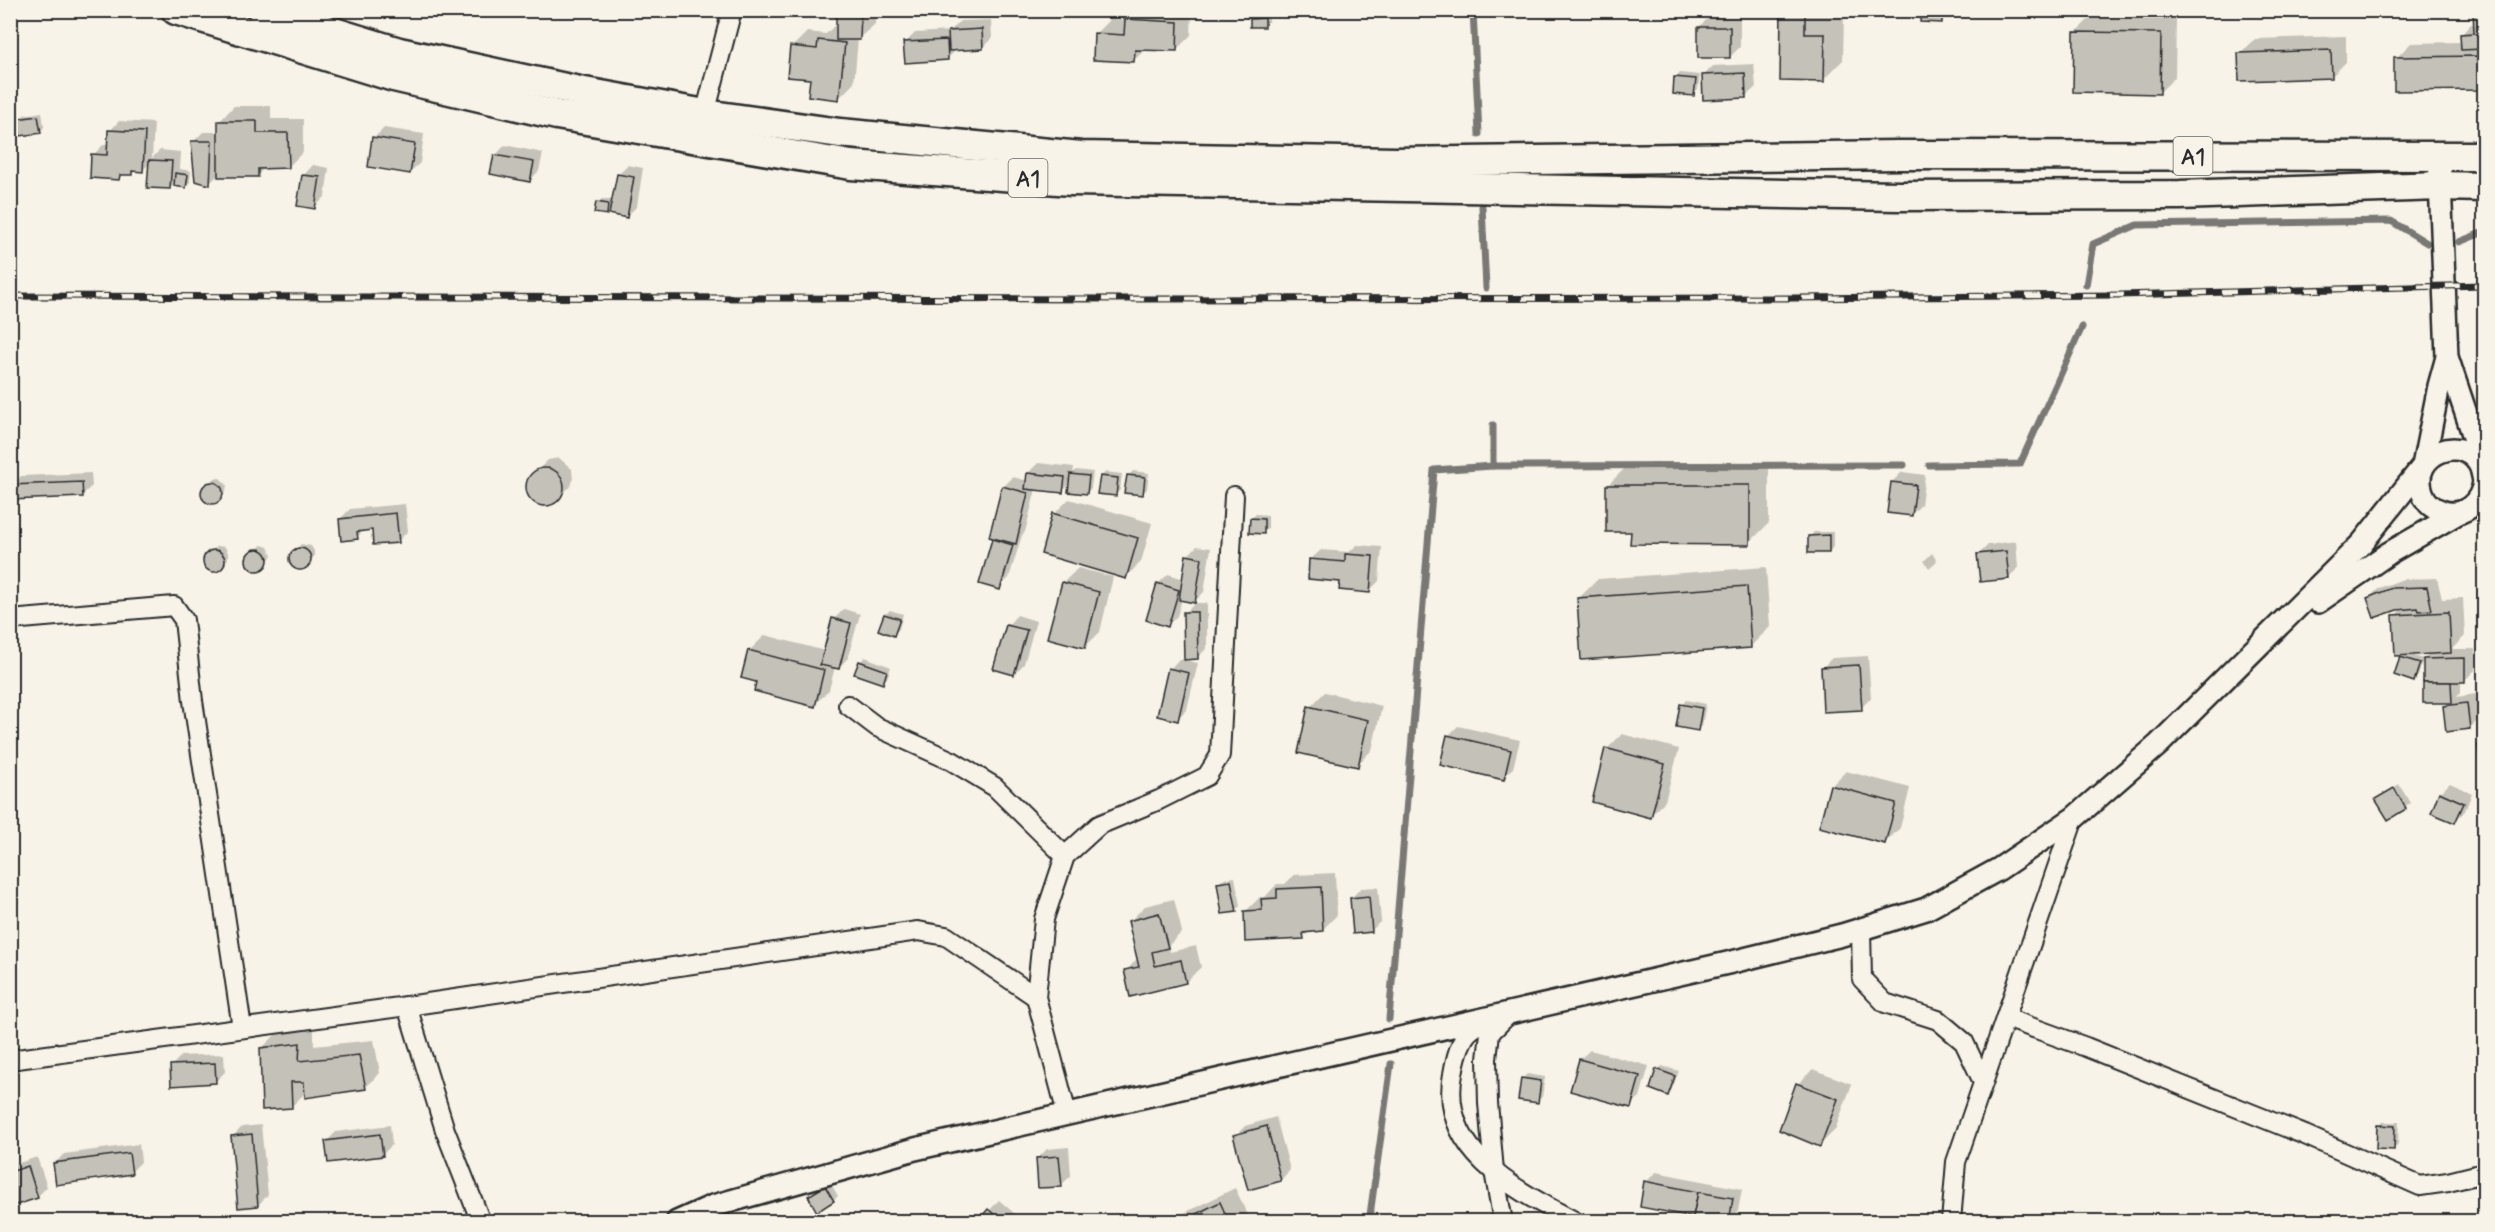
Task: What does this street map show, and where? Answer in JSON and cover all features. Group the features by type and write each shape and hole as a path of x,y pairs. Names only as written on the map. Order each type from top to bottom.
{"highway":[{"name":"A1","path":"176,10 394,77 557,115 851,165 1072,181 1899,196 2180,195 2440,186 2484,187"},
{"name":"A1","path":"262,10 399,52 579,91 705,114 840,133 1104,156 1395,162 1898,155 2484,156"}],"street":[{"path":"705,114 732,10"},
{"path":"2439,155 2447,357 2426,444 2420,487 2430,505 2449,513 2473,507"},
{"path":"2241,665 2357,573 2473,507 2480,498 2484,479 2478,437 2447,357"},
{"path":"677,1221 713,1206 915,1149 1743,960 1861,929 1926,909 1999,869 2074,818 2158,745 2362,543 2434,453 2451,448 2468,452 2480,465 2484,479"},
{"path":"1067,1114 1036,997 1044,919 1065,856 1099,825 1160,800 1207,776 1220,755 1234,496"},
{"path":"10,620 174,606 184,620 193,701 242,1028"},
{"path":"848,705 877,727 952,760 995,787 1065,856"},
{"path":"1951,1221 1956,1162 2074,818"},
{"path":"1861,929 1862,979 1885,1003 1938,1020 1964,1042 1983,1082"},
{"path":"10,1060 407,1006 918,931 946,936 1036,997"},
{"path":"407,1006 445,1130 481,1221"},
{"path":"1500,1015 1490,1033 1487,1059 1494,1171 1503,1221"},
{"path":"1500,1015 1467,1034 1456,1061 1451,1086 1454,1121 1466,1143 1484,1165 1525,1193 1576,1221"},
{"path":"2006,1018 2086,1047 2305,1135 2420,1186 2484,1173"}],"building":[{"path":"836,10 861,10 860,40 836,40"},
{"path":"1547,10 1605,10 1605,11 1547,14"},
{"path":"1781,10 1805,10 1805,34 1825,34 1824,82 1780,81"},
{"path":"1921,10 1942,10 1942,23 1920,22"},
{"path":"2473,10 2484,10 2484,49 2461,50 2460,34 2474,33"},
{"path":"1265,18 1265,27 1250,27 1250,19"},
{"path":"1125,19 1178,22 1177,51 1135,50 1134,62 1093,60 1094,33 1124,35"},
{"path":"1698,27 1730,27 1730,58 1698,58"},
{"path":"982,29 983,49 949,51 948,31"},
{"path":"2074,32 2161,33 2160,94 2073,92"},
{"path":"818,40 845,43 839,100 808,96 810,79 787,77 790,46 817,49"},
{"path":"947,40 948,60 905,63 903,42"},
{"path":"2331,50 2332,78 2239,81 2238,53"},
{"path":"2484,56 2484,90 2394,91 2394,57"},
{"path":"1745,73 1746,98 1703,100 1702,75"},
{"path":"1674,77 1696,79 1694,96 1673,94"},
{"path":"38,116 41,133 20,136 17,119"},
{"path":"218,121 257,121 257,133 288,133 289,168 258,169 258,177 218,177"},
{"path":"108,130 145,132 143,172 132,171 132,175 120,175 119,180 90,178 91,154 107,155"},
{"path":"372,137 415,144 410,174 368,167"},
{"path":"191,141 212,141 210,185 195,181"},
{"path":"494,155 534,162 530,182 490,174"},
{"path":"149,160 172,161 170,189 147,188"},
{"path":"175,173 188,175 186,188 174,186"},
{"path":"617,174 634,177 627,218 609,214"},
{"path":"302,175 320,177 315,209 297,206"},
{"path":"596,202 608,204 607,215 594,213"},
{"path":"545,468 559,473 564,487 559,501 545,506 531,501 526,487 531,473"},
{"path":"1027,473 1065,477 1063,493 1025,489"},
{"path":"1070,474 1089,476 1087,494 1068,492"},
{"path":"1127,475 1145,477 1143,495 1124,493"},
{"path":"1100,476 1118,478 1116,496 1097,494"},
{"path":"82,482 83,497 10,500 10,485"},
{"path":"212,482 220,485 223,493 220,501 212,504 204,501 201,493 204,485"},
{"path":"1891,482 1916,485 1912,516 1887,513"},
{"path":"1606,485 1750,485 1750,545 1630,544 1631,532 1606,532"},
{"path":"1002,486 1028,493 1016,544 989,537"},
{"path":"396,513 399,543 373,545 372,530 357,532 358,539 341,541 339,519"},
{"path":"1052,513 1138,538 1126,579 1041,554"},
{"path":"1250,518 1264,519 1264,534 1249,533"},
{"path":"1829,535 1829,553 1808,553 1808,536"},
{"path":"992,539 1013,545 1000,590 979,584"},
{"path":"300,548 308,551 311,559 308,567 300,570 292,567 289,559 292,551"},
{"path":"257,549 265,552 268,560 265,568 257,571 249,568 246,560 249,552"},
{"path":"214,550 222,553 225,561 222,569 214,572 206,569 203,561 206,553"},
{"path":"2006,551 2009,579 1980,582 1977,554"},
{"path":"1345,554 1373,556 1370,593 1339,590 1340,582 1308,579 1309,559 1345,562"},
{"path":"1186,555 1202,558 1195,603 1179,600"},
{"path":"1062,582 1099,592 1085,648 1047,638"},
{"path":"1157,583 1179,590 1168,627 1146,620"},
{"path":"1747,586 1751,648 1581,660 1577,598"},
{"path":"2427,587 2432,610 2419,611 2418,608 2397,610 2374,618 2367,598 2392,588"},
{"path":"1183,612 1197,612 1198,659 1184,660"},
{"path":"2449,612 2451,653 2395,656 2393,615"},
{"path":"884,614 900,619 894,636 878,630"},
{"path":"832,618 851,623 839,669 820,665"},
{"path":"1006,625 1027,630 1014,675 993,669"},
{"path":"748,650 824,670 815,707 754,691 756,682 741,678"},
{"path":"2400,657 2420,663 2414,682 2394,675"},
{"path":"2465,658 2465,682 2423,682 2423,659"},
{"path":"859,661 887,671 883,684 854,674"},
{"path":"1859,665 1862,710 1823,712 1821,667"},
{"path":"1168,668 1189,673 1178,721 1157,716"},
{"path":"2423,682 2451,682 2452,703 2423,703"},
{"path":"2467,703 2470,729 2446,732 2443,706"},
{"path":"1680,704 1702,708 1698,731 1676,727"},
{"path":"1308,706 1368,720 1358,767 1298,753"},
{"path":"1447,735 1511,750 1504,780 1440,765"},
{"path":"2484,744 2484,765 2480,765 2478,745"},
{"path":"1605,748 1665,764 1651,818 1592,802"},
{"path":"1830,785 1896,803 1885,844 1819,827"},
{"path":"2394,788 2406,809 2388,820 2375,799"},
{"path":"2439,792 2464,803 2455,823 2431,813"},
{"path":"1231,881 1237,912 1222,914 1217,883"},
{"path":"1321,887 1323,931 1303,933 1304,939 1245,942 1244,911 1262,910 1261,899 1277,898 1277,889"},
{"path":"1369,896 1372,932 1353,934 1350,898"},
{"path":"1159,913 1168,948 1152,952 1155,966 1181,960 1186,983 1130,997 1124,970 1139,967 1128,921"},
{"path":"300,1043 299,1061 359,1055 366,1089 305,1098 304,1082 291,1082 292,1108 262,1110 260,1048"},
{"path":"1579,1059 1640,1076 1631,1108 1570,1091"},
{"path":"215,1063 216,1083 171,1086 170,1065"},
{"path":"1656,1069 1675,1076 1668,1096 1650,1089"},
{"path":"1521,1078 1541,1081 1538,1103 1518,1100"},
{"path":"1796,1083 1838,1099 1820,1147 1779,1130"},
{"path":"2377,1125 2395,1126 2394,1150 2376,1149"},
{"path":"1267,1126 1281,1181 1248,1190 1233,1135"},
{"path":"252,1134 258,1206 238,1208 231,1136"},
{"path":"380,1134 383,1156 328,1163 325,1141"},
{"path":"129,1153 132,1174 56,1185 53,1163"},
{"path":"1059,1156 1062,1187 1038,1188 1036,1158"},
{"path":"28,1166 38,1198 10,1207 10,1172"},
{"path":"1644,1181 1698,1192 1693,1217 1640,1207"},
{"path":"825,1186 834,1201 817,1212 808,1196"},
{"path":"1698,1192 1733,1198 1729,1222 1692,1222"},
{"path":"1220,1202 1229,1222 1180,1222"},
{"path":"988,1209 1003,1222 977,1222"}],"waterway":[{"path":"1473,10 1479,134"},
{"path":"1482,207 1486,288"},
{"path":"2086,285 2093,244 2137,225 2391,221 2427,243"},
{"path":"2459,242 2484,232"},
{"path":"1929,465 2020,464 2082,327"},
{"path":"1493,425 1493,466"},
{"path":"1389,1019 1434,470 1493,466 1904,465"},
{"path":"1369,1222 1391,1064"}],"railway":[{"path":"10,296 1793,298 2119,295 2484,285"}]}
